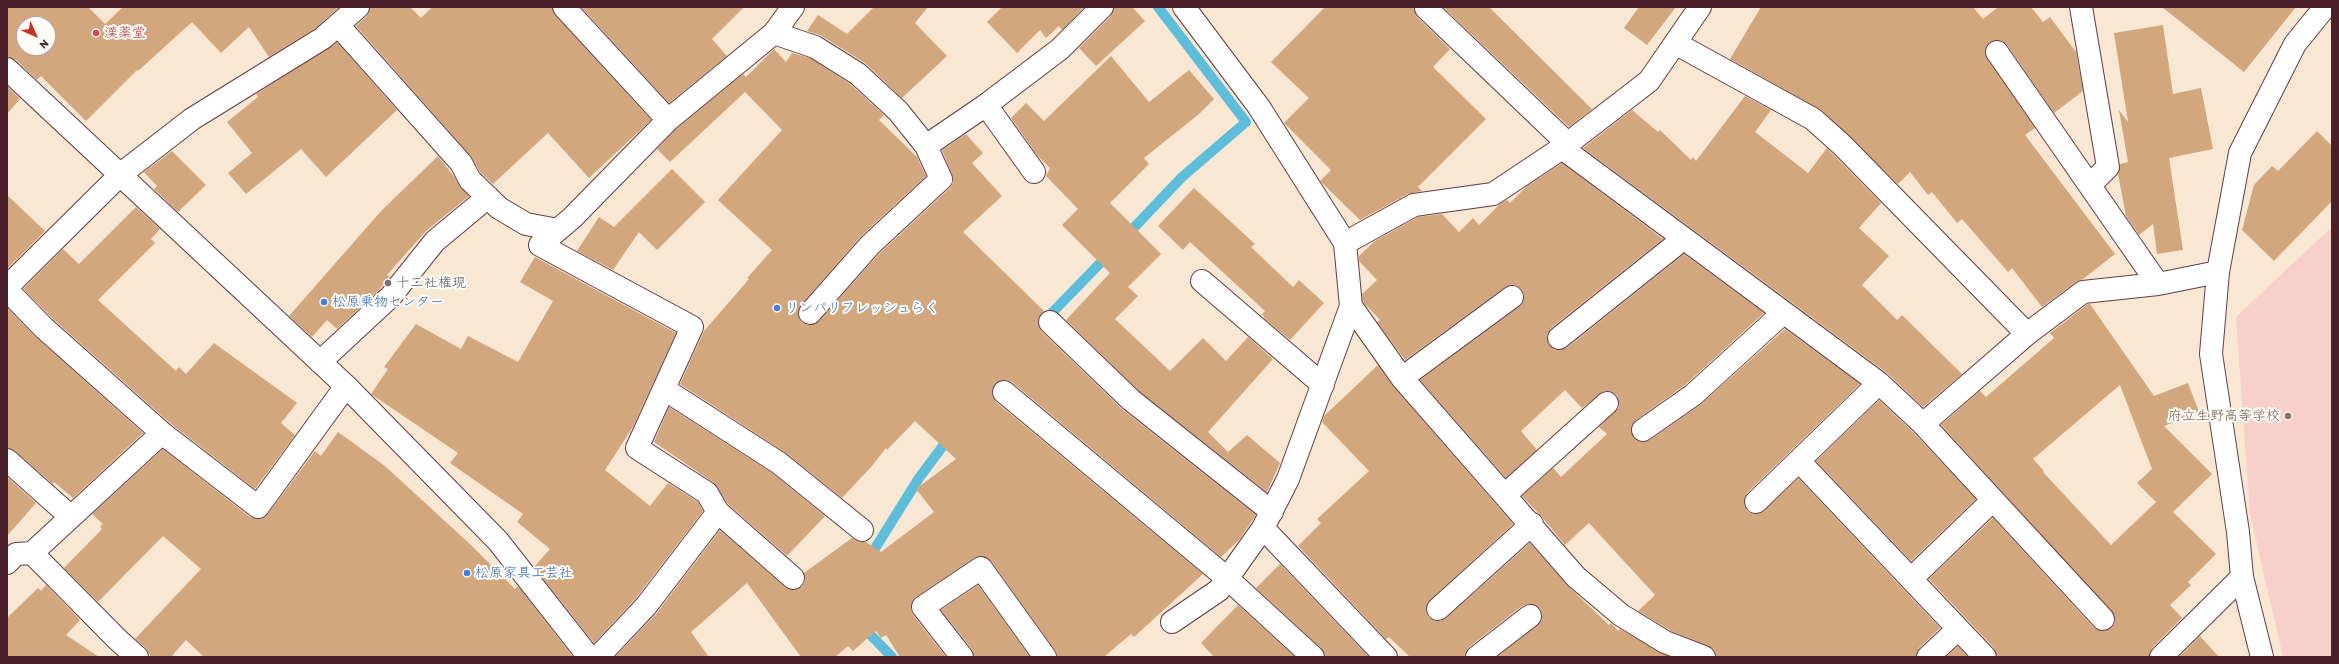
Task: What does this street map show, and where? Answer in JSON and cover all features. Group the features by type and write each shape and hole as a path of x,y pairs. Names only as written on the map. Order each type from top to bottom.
{"street":[{"path":"346,386 258,507 162,433 44,328 7,289 121,174 192,119 323,38 358,7"},
{"path":"564,7 668,120"},
{"path":"793,7 774,33 668,120 558,230 540,245 692,327 637,448 706,494 718,512 793,578"},
{"path":"926,146 986,105 1060,49 1102,7"},
{"path":"1172,622 1219,590 1268,520 1288,479 1351,306 1345,243 1259,107 1184,7"},
{"path":"1345,243 1414,205 1493,194 1565,146 1648,82 1700,7"},
{"path":"2081,7 2108,167 2090,185"},
{"path":"2262,657 2242,577 2238,532 2211,354 2218,272 2240,153 2295,44 2325,7"},
{"path":"1426,8 1565,146 1683,239 1879,383 1923,424 2103,620"},
{"path":"338,25 461,162 470,180 499,208 526,224 558,230"},
{"path":"774,33 815,47 858,74 898,111 926,146 941,179 870,245 810,313"},
{"path":"1675,43 1813,119 1847,151 2027,334"},
{"path":"1997,52 2158,284"},
{"path":"7,69 346,386 498,541 589,657"},
{"path":"986,105 1034,172"},
{"path":"320,362 392,296 435,240 488,197"},
{"path":"1559,338 1683,239"},
{"path":"1923,424 2027,334 2083,292 2158,284 2218,272"},
{"path":"1202,281 1323,385"},
{"path":"1402,378 1512,296"},
{"path":"1351,306 1402,378 1506,494 1576,577 1661,649 1704,657"},
{"path":"1643,430 1693,395 1783,313"},
{"path":"1050,322 1131,400 1268,520 1386,657"},
{"path":"1756,502 1879,383"},
{"path":"664,389 780,463 862,530"},
{"path":"1004,392 1228,579 1313,657"},
{"path":"1506,494 1607,403"},
{"path":"7,563 16,554 32,553 162,433"},
{"path":"7,460 71,517"},
{"path":"1799,461 1985,657"},
{"path":"1911,579 1993,500"},
{"path":"598,657 646,606 718,512"},
{"path":"1438,609 1532,524"},
{"path":"32,553 118,640 137,657"},
{"path":"962,657 923,607 981,568 1044,657"},
{"path":"2161,657 2242,577"},
{"path":"1478,657 1530,616"},
{"path":"1928,657 1958,629"}],"shaded area":[{"name":"府立生野高等学校","path":"2332,227 2332,657 2283,657 2250,514 2236,317"}],"building":[{"path":"7,7 88,7 105,24 123,7 339,7 316,28 269,57 249,27 221,53 192,22 138,71 137,70 86,121 41,76 37,80 16,60 7,57"},
{"path":"370,7 410,7 421,18 432,7 552,7 555,15 651,120 589,178 548,133 493,184 480,172 470,155 356,26 367,16"},
{"path":"581,7 744,7 712,39 727,56 669,103"},
{"path":"874,7 928,7 915,23 947,56 902,98 865,63 822,36 807,31 818,15 847,34"},
{"path":"1002,7 1084,7 1062,30 1059,26 1046,38 1040,30 1017,53 987,22"},
{"path":"1114,7 1132,7 1145,21 1096,66 1079,48 1111,16"},
{"path":"1325,7 1414,7 1417,17 1450,49 1433,67 1486,119 1418,187 1422,191 1408,194 1360,220 1320,181 1331,170 1284,123 1309,98 1271,62"},
{"path":"1443,7 1489,7 1592,109 1569,127"},
{"path":"1639,7 1676,7 1647,45 1624,28"},
{"path":"1761,7 1973,7 1983,19 1998,7 2031,7 2043,22 2050,17 2076,52 2083,91 2054,113 2007,45 2002,41 1990,42 1986,47 1985,53 2035,128 2025,135 2115,254 2083,279 2076,282 2042,307 2012,268 2008,272 1962,219 1957,223 1932,192 1928,195 1910,172 1898,184 1821,110 1730,59"},
{"path":"2162,7 2296,7 2244,72"},
{"path":"2163,25 2173,94 2201,88 2213,149 2169,158 2183,250 2157,254 2153,224 2139,235 2126,216 2118,174 2120,164 2128,162 2119,110 2128,122 2114,33"},
{"path":"337,42 397,110 326,177 301,149 246,194 228,173 252,153 227,122 258,97 256,94"},
{"path":"774,49 786,62 792,53 810,58 850,84 884,115 879,120 917,157 926,176 861,236 801,305 798,311 801,322 808,325 819,321 879,254 950,188 953,182 952,174 942,150 966,134 983,153 972,163 1002,196 963,232 1044,311 1038,319 1041,331 1123,410 1256,515 1239,540 1221,557 1012,382 1006,380 995,384 992,390 996,402 1203,574 1134,637 1131,634 1104,657 1057,657 1055,650 991,561 980,556 974,558 916,597 912,602 911,609 913,615 946,657 900,657 886,635 881,638 876,631 853,651 848,646 835,657 801,657 747,583 691,632 709,657 615,657 656,614 720,530 785,587 797,590 802,587 805,581 804,573 852,538 860,542 866,542 881,552 934,512 916,489 956,459 915,421 887,450 886,448 871,467 842,498 786,453 680,384 704,331 772,250 718,200 782,130 745,92 670,162 657,149 676,129 743,74 746,77"},
{"path":"1111,56 1149,102 1189,70 1214,99 1199,114 1144,158 1149,164 1110,203 1161,254 1128,287 1138,296 1115,319 1170,371 1203,338 1226,361 1248,337 1273,359 1208,432 1228,452 1247,435 1280,463 1267,492 1139,391 1066,320 1110,273 1062,225 1078,209 1046,176 1050,168 1037,155 1011,118 1026,103 1044,121"},
{"path":"7,86 20,99 7,114"},
{"path":"1745,96 1771,110 1755,132 1808,173 1827,148 1881,203 1859,228 1889,256 1862,285 1897,320 1902,315 1962,374 1923,407 1887,373 1583,148 1632,110 1658,132 1660,130 1691,160 1693,157 1696,161"},
{"path":"2317,131 2332,146 2332,201 2274,261 2242,230 2254,185 2272,166 2278,171"},
{"path":"172,151 206,185 178,212 154,189 157,186 144,172"},
{"path":"438,156 469,196 426,231 387,275 390,277 377,292 337,329 327,320 312,337 289,316 382,210"},
{"path":"1562,163 1663,239 1551,328 1547,334 1549,345 1555,350 1567,348 1684,254 1764,313 1685,385 1636,420 1631,431 1633,437 1637,441 1644,442 1650,440 1700,405 1785,329 1860,384 1747,493 1744,505 1747,511 1753,514 1759,514 1798,478 1940,628 1919,648 1916,657 1716,657 1714,649 1709,646 1671,631 1638,611 1655,595 1589,523 1565,545 1522,496 1553,468 1561,477 1607,434 1599,427 1619,407 1617,395 1611,391 1604,391 1582,408 1565,390 1521,431 1537,450 1506,478 1420,380 1519,307 1524,296 1522,290 1517,286 1511,285 1505,287 1405,360 1377,322 1380,320 1363,302 1362,294 1377,280 1359,261 1359,256 1375,241 1418,217 1442,214 1459,232 1473,218 1479,225 1501,203 1507,200 1510,203 1527,186"},
{"path":"672,169 705,202 657,250 639,232 613,270 577,251 599,217 614,227"},
{"path":"1194,188 1255,244 1251,247 1293,287 1299,280 1324,303 1290,340 1265,319 1262,314 1265,311 1190,242 1183,250 1158,226"},
{"path":"7,195 45,231 7,269"},
{"path":"136,207 160,229 151,239 155,243 98,300 176,371 179,367 186,374 214,343 297,403 281,423 295,435 255,489 170,423 53,319 23,289 63,249 79,264"},
{"path":"535,257 676,333 633,427 605,470 650,506 668,483 698,502 703,511 636,598 594,643 534,567 550,549 517,522 523,514 450,463 458,453 371,394 388,369 384,367 416,324 461,349 468,336 518,362 553,301 520,282"},
{"path":"2090,304 2154,396 2188,383 2199,412 2164,426 2212,474 2173,512 2216,554 2188,582 2191,585 2170,605 2182,618 2152,648 2149,657 1997,657 1994,648 1929,579 1993,518 2094,628 2105,631 2111,628 2115,623 2115,616 1941,425 1980,391 1986,397 2054,338 2050,333","holes":["2120,385 2152,469 2137,483 2156,502 2111,545 2043,472 2044,471 2033,459"]},
{"path":"7,308 36,337 143,433 73,498 54,482 53,484 15,451 7,448"},
{"path":"1378,365 1393,386 1513,524 1430,600 1426,611 1429,618 1440,621 1446,618 1530,543 1567,585 1609,625 1611,623 1618,631 1620,629 1669,657 1497,657 1541,621 1542,615 1540,609 1535,605 1529,604 1522,606 1469,647 1465,657 1410,657 1389,637 1386,639 1298,546 1321,523 1317,519 1369,471 1322,422 1324,416"},
{"path":"1879,400 1914,433 1976,499 1911,561 1816,461"},
{"path":"669,407 772,473 825,516 787,556 728,504 714,483 654,442"},
{"path":"338,432 385,466 472,546 515,589 518,586 573,657 204,657 186,640 171,657 151,657 146,648 135,639 201,569 163,536 98,602 64,568 102,529 100,527 103,524 92,514 163,449 250,517 257,519 268,514 315,451 321,456"},
{"path":"7,477 36,503 7,536"},
{"path":"1280,564 1369,657 1325,657 1321,648 1256,588"},
{"path":"46,585 80,620 66,635 99,657 7,657 7,618 38,588 41,591"},
{"path":"978,585 1030,657 974,657 972,649 941,610"},
{"path":"1238,605 1295,657 1214,657 1201,643"},
{"path":"2200,636 2219,657 2179,657"},
{"path":"1958,646 1968,657 1946,657"}],"waterway":[{"path":"1125,237 1182,177 1246,122 1158,7"},
{"path":"1044,321 1110,253"},
{"path":"869,558 919,478 951,435"},
{"path":"862,626 892,657"}],"place":[{"name":"漢薬堂","path":"96,33"},
{"name":"十二社権現","path":"388,283"},
{"name":"松原乗物センター","path":"324,302"},
{"name":"リンパリフレッシュらく","path":"777,308"},
{"name":"府立生野高等学校","path":"2288,416"},
{"name":"松原家具工芸社","path":"467,573"}]}
